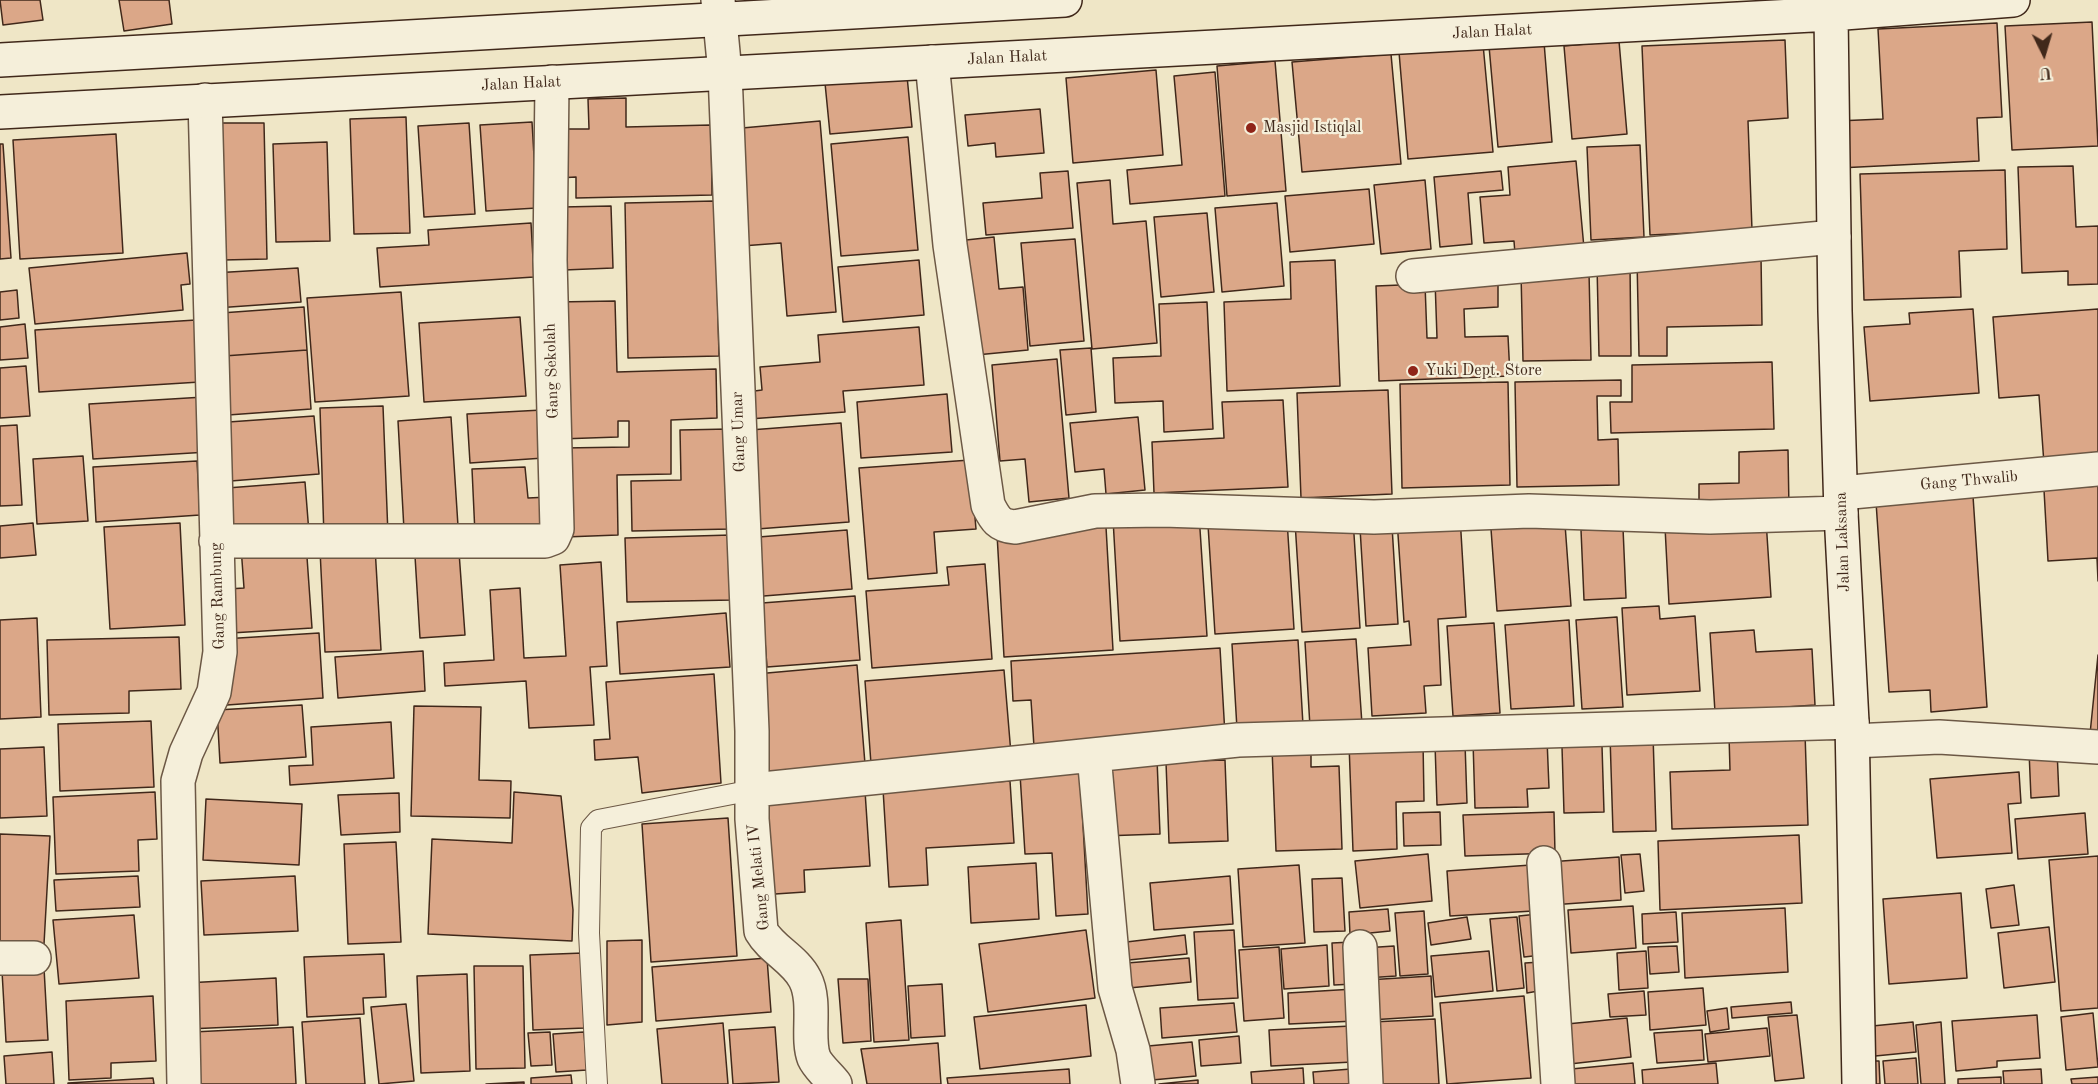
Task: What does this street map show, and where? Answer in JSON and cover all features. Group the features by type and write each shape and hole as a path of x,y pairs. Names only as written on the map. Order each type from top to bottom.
{"street":[{"path":"0,60 719,9 1065,0"},
{"name":"Jalan Halat","path":"0,112 932,63 1831,7 2013,0"},
{"name":"Jalan Laksana","path":"1831,7 1841,503 1853,732 1859,1084"},
{"name":"Gang Umar","path":"719,9 725,73 753,790"},
{"name":"Gang Thwalib","path":"932,63 950,245 988,505 994,517 1003,526 1015,527 1095,511 1163,510 1374,517 1529,511 1710,517 1841,503 2098,469"},
{"name":"Gang Sekolah","path":"216,541 434,543 545,541 554,538 557,529 550,260 552,82"},
{"name":"Gang Rambung","path":"184,1084 178,781 186,753 214,692 220,652 205,100"},
{"path":"1413,276 1834,237"},
{"path":"753,790 1238,740 1853,732 2098,747"},
{"path":"1094,755 1114,988 1133,1050 1138,1084"},
{"name":"Gang Melati IV","path":"753,790 752,819 761,931 767,942 795,966 805,979 810,996 814,1058 835,1084"},
{"path":"1544,863 1558,1084"},
{"path":"1360,947 1366,1084"},
{"path":"0,958 34,958"}],"lane":[{"path":"597,1084 589,933 591,828 598,820 753,790"}],"building":[{"path":"0,0 40,0 43,20 3,25"},
{"path":"119,0 169,0 172,24 124,31"},
{"path":"2092,22 2098,146 2012,150 2005,26"},
{"path":"1997,23 2002,117 1977,118 1979,161 1839,168 1837,121 1883,119 1878,29"},
{"path":"1785,40 1788,118 1748,121 1752,230 1650,235 1642,46"},
{"path":"1619,41 1627,134 1572,139 1564,46"},
{"path":"1544,42 1552,142 1498,147 1489,46"},
{"path":"1483,44 1493,152 1408,159 1399,52"},
{"path":"1391,54 1401,164 1302,172 1292,62"},
{"name":"Masjid Istiqlal","path":"1275,61 1286,191 1227,196 1217,66"},
{"path":"1156,70 1163,155 1073,163 1066,78"},
{"path":"1215,72 1225,196 1130,204 1127,170 1182,165 1174,76"},
{"path":"907,76 912,127 830,134 825,83"},
{"path":"626,98 626,127 711,125 712,195 576,198 576,177 558,178 557,129 589,129 588,99"},
{"path":"1040,109 1044,153 996,157 995,143 968,146 965,115"},
{"path":"406,117 410,233 354,234 350,119"},
{"path":"820,121 836,312 787,316 781,243 742,246 731,129"},
{"path":"532,122 537,208 486,211 480,125"},
{"path":"220,123 264,123 267,259 223,260"},
{"path":"469,123 475,214 424,217 418,126"},
{"path":"116,134 123,253 20,259 13,140"},
{"path":"908,137 918,250 841,256 831,144"},
{"path":"327,142 330,241 276,242 273,144"},
{"path":"0,144 3,144 11,258 0,259"},
{"path":"1640,145 1644,237 1591,240 1587,147"},
{"path":"1576,161 1584,248 1515,254 1514,241 1484,243 1480,197 1510,195 1508,167"},
{"path":"2073,166 2076,227 2098,226 2098,284 2068,285 2068,271 2022,273 2018,167"},
{"path":"2005,170 2007,249 1959,251 1961,297 1864,300 1860,174"},
{"path":"1068,171 1073,228 986,235 983,203 1042,198 1040,173"},
{"path":"1501,171 1503,190 1468,193 1472,244 1440,247 1434,177"},
{"path":"1110,180 1113,224 1146,221 1157,343 1092,349 1077,183"},
{"path":"1425,180 1431,249 1381,254 1374,185"},
{"path":"1369,189 1374,244 1290,252 1285,196"},
{"path":"715,201 719,356 628,358 625,203"},
{"path":"1277,203 1284,286 1222,292 1215,208"},
{"path":"611,206 613,268 564,270 562,207"},
{"path":"1207,213 1214,292 1161,297 1154,217"},
{"path":"531,223 534,277 380,287 377,248 429,245 428,230"},
{"path":"994,237 999,289 1023,287 1028,350 976,355 966,240"},
{"path":"1075,239 1084,341 1030,346 1021,243"},
{"path":"187,253 190,284 181,285 183,310 35,324 29,268"},
{"path":"1761,256 1762,325 1667,327 1667,356 1639,356 1637,259"},
{"path":"919,260 924,315 843,322 838,267"},
{"path":"1335,260 1340,386 1227,391 1224,302 1291,299 1290,262"},
{"path":"1597,265 1630,265 1631,356 1599,356"},
{"path":"298,268 301,302 216,308 213,273"},
{"path":"1589,272 1591,360 1523,361 1521,273"},
{"path":"1498,278 1498,307 1464,309 1465,337 1508,336 1510,376 1379,381 1376,286 1425,284 1427,338 1437,338 1435,280"},
{"path":"17,290 19,318 0,320 0,292"},
{"path":"401,292 409,396 315,402 307,298"},
{"path":"615,301 617,372 716,369 717,418 671,420 671,474 617,475 618,535 565,537 563,448 629,447 629,421 618,421 618,437 560,439 556,302"},
{"path":"1207,302 1213,429 1164,432 1163,401 1115,403 1113,358 1161,356 1159,304"},
{"path":"304,307 307,350 224,356 221,313"},
{"path":"1973,309 1979,393 1870,401 1864,327 1910,324 1909,313"},
{"path":"2098,309 2098,460 2044,464 2039,395 1999,398 1993,317"},
{"path":"520,317 526,396 424,402 419,323"},
{"path":"196,320 200,382 39,392 35,330"},
{"path":"25,324 28,358 0,360 0,327"},
{"path":"919,327 924,385 843,391 845,412 749,419 747,392 762,390 760,367 820,362 818,335"},
{"path":"1091,348 1096,412 1066,415 1060,350"},
{"path":"307,350 311,409 228,415 224,356"},
{"path":"1057,359 1069,498 1029,502 1025,459 1000,461 992,365"},
{"path":"1772,362 1774,429 1611,433 1610,402 1632,402 1632,365"},
{"path":"26,366 30,416 0,418 0,368"},
{"path":"1621,380 1621,396 1597,396 1598,440 1618,439 1619,485 1517,487 1515,382"},
{"path":"1508,382 1510,485 1402,488 1400,384"},
{"path":"1388,390 1392,494 1301,498 1297,393"},
{"path":"947,394 952,452 861,458 857,402"},
{"path":"204,397 208,452 93,459 89,404"},
{"path":"1283,400 1288,487 1154,493 1152,442 1224,438 1222,402"},
{"path":"383,406 388,535 324,538 320,408"},
{"path":"542,410 544,458 470,463 467,414"},
{"path":"314,416 319,474 218,482 214,423"},
{"path":"451,417 458,526 404,530 398,421"},
{"path":"1138,417 1145,490 1106,494 1104,469 1075,472 1070,423"},
{"path":"841,423 849,522 757,529 750,430"},
{"path":"17,425 22,505 0,506 0,426"},
{"path":"729,429 731,529 632,531 631,481 681,480 680,430"},
{"path":"1788,450 1789,509 1699,511 1699,484 1739,483 1739,452"},
{"path":"83,456 88,521 37,524 33,459"},
{"path":"970,460 976,529 934,532 937,573 868,579 859,468"},
{"path":"197,461 200,515 96,522 93,467"},
{"path":"525,467 528,498 549,497 551,529 475,534 472,469"},
{"path":"305,482 309,533 231,540 227,488"},
{"path":"2098,486 2098,581 2097,558 2048,561 2044,490"},
{"path":"1973,496 1987,707 1931,712 1930,690 1889,692 1876,502"},
{"path":"1199,514 1207,636 1120,641 1113,519"},
{"path":"1460,516 1466,617 1438,619 1441,685 1424,686 1426,713 1372,716 1368,648 1411,645 1409,621 1404,622 1397,520"},
{"path":"1353,519 1360,628 1302,632 1295,522"},
{"path":"1287,520 1294,629 1215,634 1208,525"},
{"path":"1766,520 1771,597 1669,604 1665,527"},
{"path":"33,523 36,555 0,558 0,526"},
{"path":"180,523 185,625 110,629 104,527"},
{"path":"1565,524 1571,606 1497,611 1491,529"},
{"path":"1392,526 1398,624 1366,626 1360,528"},
{"path":"1106,527 1113,650 1004,657 997,534"},
{"path":"1623,528 1626,598 1584,600 1581,530"},
{"path":"847,530 852,589 751,597 746,538"},
{"path":"731,535 733,600 627,602 625,538"},
{"path":"306,543 312,628 231,633 228,589 244,588 241,547"},
{"path":"375,547 381,650 325,652 320,550"},
{"path":"459,552 465,635 420,638 415,556"},
{"path":"601,562 607,666 590,667 594,725 529,728 526,681 445,686 444,663 494,660 490,590 520,588 524,658 566,656 560,565"},
{"path":"985,564 992,659 872,668 866,591 949,585 947,567"},
{"path":"855,596 860,660 767,667 762,603"},
{"path":"1659,606 1660,619 1695,616 1700,691 1627,695 1622,608"},
{"path":"726,613 730,667 620,674 617,622"},
{"path":"1617,617 1623,707 1582,709 1576,620"},
{"path":"37,618 41,717 0,719 0,620"},
{"path":"1569,620 1574,706 1511,709 1505,625"},
{"path":"1494,623 1500,713 1453,716 1447,626"},
{"path":"1754,630 1756,652 1812,649 1815,705 1715,712 1710,633"},
{"path":"319,633 323,698 227,705 223,639"},
{"path":"179,637 181,689 129,691 129,713 49,715 47,640"},
{"path":"1356,639 1362,724 1310,727 1305,642"},
{"path":"1298,640 1303,725 1237,729 1232,644"},
{"path":"1220,648 1225,735 1034,747 1031,700 1013,701 1011,661"},
{"path":"423,651 425,691 338,698 335,657"},
{"path":"2098,655 2098,735 2090,734"},
{"path":"857,665 865,764 764,773 756,674"},
{"path":"1004,670 1011,754 871,764 865,681"},
{"path":"714,674 721,783 642,793 638,757 595,760 594,740 610,739 606,682"},
{"path":"302,705 306,757 220,763 217,710"},
{"path":"414,706 481,707 479,780 511,781 510,818 411,816"},
{"path":"151,721 154,787 60,791 58,724"},
{"path":"391,722 394,778 290,785 289,766 313,765 311,727"},
{"path":"1805,733 1808,825 1672,829 1670,772 1730,770 1729,735"},
{"path":"1653,735 1656,831 1613,832 1610,736"},
{"path":"1547,739 1549,788 1527,789 1528,807 1475,808 1473,741"},
{"path":"1423,741 1424,801 1396,802 1397,849 1353,851 1349,744"},
{"path":"1465,743 1467,803 1437,805 1435,744"},
{"path":"1602,746 1604,812 1564,813 1562,747"},
{"path":"44,747 47,816 0,818 0,749"},
{"path":"1272,748 1311,748 1311,767 1339,766 1342,849 1276,851"},
{"path":"2057,750 2059,796 2031,798 2029,751"},
{"path":"1157,759 1160,834 1103,836 1100,761"},
{"path":"1225,760 1228,841 1169,843 1166,762"},
{"path":"1080,771 1088,914 1056,916 1052,853 1025,854 1020,774"},
{"path":"2019,772 2021,803 2008,804 2012,853 1937,858 1930,779"},
{"path":"1010,781 1014,843 926,848 928,885 889,887 883,789"},
{"path":"865,791 870,866 804,870 805,892 760,895 755,797"},
{"path":"155,792 157,839 138,840 139,871 56,874 53,797"},
{"path":"514,792 561,796 573,910 572,941 428,934 432,839 512,843"},
{"path":"399,793 400,832 341,835 338,795"},
{"path":"206,799 302,804 299,865 203,860"},
{"path":"1440,812 1441,845 1404,846 1403,813"},
{"path":"1554,812 1555,853 1465,856 1463,815"},
{"path":"2085,813 2088,854 2018,859 2015,819"},
{"path":"728,818 737,956 651,962 642,824"},
{"path":"0,834 50,836 44,944 0,941"},
{"path":"1799,835 1802,903 1660,910 1658,841"},
{"path":"396,842 401,942 348,944 344,844"},
{"path":"1428,854 1432,901 1360,908 1355,861"},
{"path":"1640,854 1644,891 1625,893 1621,855"},
{"path":"2098,856 2098,1008 2061,1011 2049,860"},
{"path":"1619,857 1621,900 1551,905 1548,862"},
{"path":"1036,863 1039,919 971,923 968,867"},
{"path":"1299,865 1305,943 1243,947 1238,869"},
{"path":"1531,865 1533,911 1450,916 1447,871"},
{"path":"138,876 140,907 56,911 54,880"},
{"path":"295,876 298,931 204,935 201,881"},
{"path":"1230,876 1233,924 1154,930 1150,883"},
{"path":"1342,878 1345,931 1314,932 1312,879"},
{"path":"2014,885 2019,925 1991,928 1986,889"},
{"path":"1961,893 1967,978 1889,984 1883,899"},
{"path":"1633,906 1636,948 1571,953 1568,910"},
{"path":"1785,908 1788,972 1685,978 1682,913"},
{"path":"1388,909 1390,931 1350,935 1349,912"},
{"path":"1424,911 1428,974 1400,976 1395,913"},
{"path":"1676,912 1678,942 1643,944 1642,914"},
{"path":"1538,914 1542,955 1524,957 1519,916"},
{"path":"134,915 139,978 59,984 53,920"},
{"path":"1467,917 1471,939 1431,945 1428,923"},
{"path":"1517,917 1524,988 1497,991 1490,919"},
{"path":"901,920 909,1040 874,1042 866,923"},
{"path":"2049,927 2055,982 2004,988 1998,933"},
{"path":"1086,930 1095,998 988,1012 979,944"},
{"path":"1234,930 1238,998 1198,1000 1194,932"},
{"path":"1185,935 1187,954 1119,961 1118,943"},
{"path":"642,940 642,1022 607,1025 607,941"},
{"path":"1352,942 1354,984 1334,985 1332,943"},
{"path":"1327,945 1329,986 1284,989 1281,949"},
{"path":"1394,946 1396,976 1366,978 1364,948"},
{"path":"1677,946 1679,972 1650,974 1648,947"},
{"path":"1279,947 1284,1018 1244,1021 1239,950"},
{"path":"1489,951 1493,991 1435,997 1431,956"},
{"path":"1646,951 1648,988 1619,990 1617,953"},
{"path":"583,953 585,1028 533,1030 530,955"},
{"path":"384,954 386,997 363,998 364,1014 307,1017 304,957"},
{"path":"767,958 771,1012 656,1021 652,967"},
{"path":"1189,958 1191,982 1129,988 1127,963"},
{"path":"1541,962 1544,990 1527,993 1525,963"},
{"path":"474,966 523,966 525,1068 476,1069"},
{"path":"44,968 48,1040 6,1042 2,971"},
{"path":"467,974 470,1071 421,1073 417,976"},
{"path":"1431,976 1433,1016 1370,1020 1367,980"},
{"path":"276,978 278,1025 188,1029 186,983"},
{"path":"838,979 868,979 871,1041 843,1043"},
{"path":"942,984 945,1036 911,1038 908,986"},
{"path":"1703,988 1706,1025 1650,1030 1648,992"},
{"path":"1354,989 1356,1021 1289,1024 1288,993"},
{"path":"1644,991 1646,1015 1610,1017 1608,994"},
{"path":"153,996 156,1061 111,1063 111,1078 69,1080 66,1001"},
{"path":"1524,996 1531,1078 1447,1084 1440,1003"},
{"path":"1791,1002 1792,1013 1732,1018 1731,1007"},
{"path":"1234,1003 1237,1032 1162,1038 1160,1008"},
{"path":"406,1004 414,1081 379,1084 371,1007"},
{"path":"1086,1005 1091,1056 980,1069 974,1017"},
{"path":"1727,1008 1729,1029 1710,1032 1707,1011"},
{"path":"2093,1013 2098,1067 2066,1070 2061,1017"},
{"path":"1797,1015 1804,1078 1775,1081 1768,1017"},
{"path":"2037,1015 2040,1058 1997,1061 1997,1067 1956,1071 1952,1021"},
{"path":"360,1018 365,1084 306,1084 302,1022"},
{"path":"1627,1018 1631,1057 1561,1065 1557,1025"},
{"path":"1435,1019 1439,1084 1376,1084 1372,1022"},
{"path":"1913,1022 1916,1052 1865,1057 1862,1027"},
{"path":"1941,1022 1945,1084 1921,1084 1916,1025"},
{"path":"723,1023 728,1084 662,1084 657,1029"},
{"path":"1351,1026 1353,1062 1271,1066 1269,1030"},
{"path":"293,1027 296,1084 196,1084 193,1032"},
{"path":"775,1027 779,1082 733,1084 729,1030"},
{"path":"1767,1028 1770,1056 1708,1062 1705,1034"},
{"path":"1702,1030 1704,1060 1657,1063 1654,1033"},
{"path":"550,1032 552,1065 531,1066 528,1033"},
{"path":"584,1032 587,1070 556,1072 553,1034"},
{"path":"1239,1036 1241,1063 1201,1066 1199,1040"},
{"path":"1192,1042 1196,1076 1141,1081 1137,1047"},
{"path":"938,1043 941,1084 867,1084 861,1049"},
{"path":"52,1052 54,1084 6,1084 4,1056"},
{"path":"1916,1058 1918,1084 1885,1084 1883,1061"},
{"path":"1863,1061 1879,1061 1880,1084 1864,1084"},
{"path":"1633,1063 1635,1084 1562,1084 1561,1070"},
{"path":"1716,1063 1718,1084 1643,1084 1642,1070"},
{"path":"1303,1068 1304,1084 1252,1084 1251,1072"},
{"path":"1069,1069 1070,1084 948,1084 947,1078"},
{"path":"1351,1069 1352,1084 1314,1084 1313,1072"},
{"path":"2041,1069 2042,1084 2004,1084 2003,1071"},
{"path":"571,1075 572,1084 531,1084 531,1078"},
{"path":"2001,1077 2001,1084 1958,1084 1958,1079"},
{"path":"2098,1077 2098,1084 2072,1084 2071,1079"},
{"path":"153,1078 154,1084 68,1084 68,1083"},
{"path":"1198,1080 1198,1084 1159,1084"},
{"path":"524,1082 524,1084 486,1084"}],"place":[{"name":"Masjid Istiqlal","path":"1251,128"},
{"name":"Yuki Dept. Store","path":"1413,371"}]}
